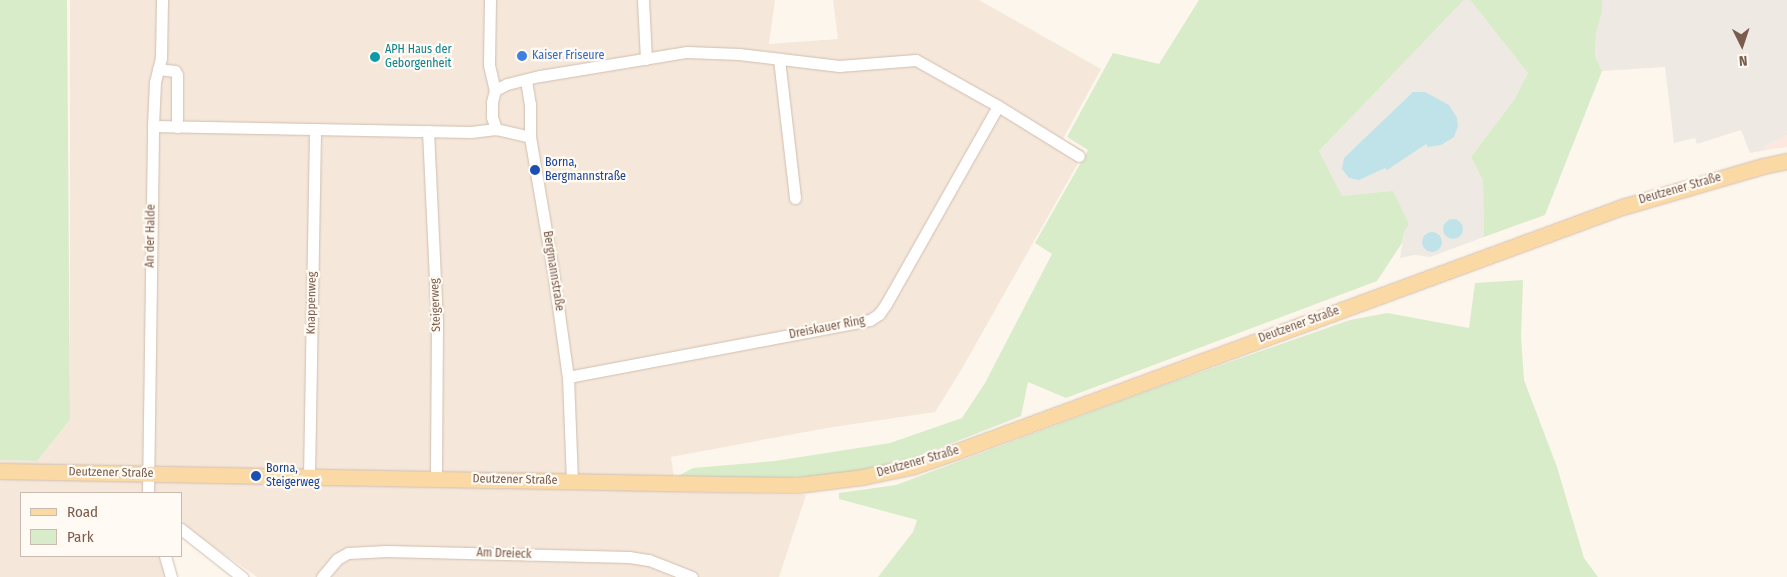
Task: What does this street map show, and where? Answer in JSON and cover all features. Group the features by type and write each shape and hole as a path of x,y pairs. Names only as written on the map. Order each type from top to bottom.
{"main road":[{"name":"Deutzener Straße","path":"0,471 798,485 832,482 914,466 1622,207 1763,166 1787,161"}],"street":[{"name":"An der Halde","path":"148,492 146,474 153,126 155,82 161,58 162,0"},
{"path":"490,0 489,65 495,90 492,102 492,117 496,129"},
{"path":"643,0 646,59"},
{"path":"495,90 526,80 699,51 839,66 916,60 998,106 1078,156"},
{"path":"779,59 795,198"},
{"path":"158,69 175,71 177,75 177,127"},
{"name":"Bergmannstraße","path":"526,80 530,104 530,137 554,278 568,376 572,481"},
{"name":"Dreiskauer Ring","path":"568,376 870,320 879,314 886,304 998,106"},
{"path":"153,126 428,132 471,132 496,129 530,137"},
{"name":"Knappenweg","path":"309,476 315,129"},
{"name":"Steigerweg","path":"428,132 437,324 436,479"},
{"path":"182,530 242,577"},
{"name":"Am Dreieck","path":"322,577 337,559 348,553 359,551 629,556 649,560 692,577"},
{"path":"165,557 171,577"}],"shaded area":[{"path":"70,0 775,0 769,44 838,39 833,0 979,0 1101,69 1063,139 1085,151 960,372 935,412 827,428 671,457 676,492 806,495 779,577 257,577 182,525 182,492 20,492 20,557 169,557 171,577 0,577 0,460 37,461 70,420"},
{"path":"1464,0 1470,0 1528,73 1514,100 1471,157 1483,181 1484,237 1430,257 1415,255 1400,258 1404,232 1342,197 1319,151"},
{"path":"1602,0 1787,0 1787,135 1765,146 1766,150 1750,153 1741,130 1697,144 1695,138 1674,143 1665,67 1602,71 1595,56 1596,33 1602,13"},
{"path":"1787,135 1787,147 1766,150 1765,146"}],"green space":[{"path":"0,0 67,0 70,420 37,461 0,460"},
{"path":"1199,0 1464,0 1319,151 1342,196 1393,191 1409,224 1404,232 1402,243 1377,281 1066,398 1028,382 1021,416 914,458 856,474 780,478 678,476 693,468 775,461 890,443 962,418 985,383 1052,254 1035,243 1088,150 1067,137 1113,53 1159,64"},
{"path":"1470,0 1602,0 1602,13 1596,33 1595,56 1602,71 1545,215 1484,237 1483,181 1471,157 1514,100 1528,73"},
{"path":"1523,280 1521,336 1524,380 1557,467 1584,558 1598,577 878,577 913,532 917,520 839,499 839,493 896,485 1147,391 1350,320 1387,313 1469,328 1475,283"}],"water":[{"path":"1413,92 1425,92 1449,105 1457,118 1458,126 1454,137 1441,145 1428,147 1426,144 1387,170 1385,168 1359,180 1349,178 1342,169 1344,158"},
{"path":"1453,219 1460,222 1463,229 1460,236 1453,239 1446,236 1443,229 1446,222"},
{"path":"1432,232 1439,235 1442,242 1439,249 1432,252 1425,249 1422,242 1425,235"}],"place":[{"name":"Kaiser Friseure","path":"522,56"},
{"name":"APH Haus der Geborgenheit","path":"375,57"},
{"name":"Borna, Bergmannstraße","path":"535,170"},
{"name":"Borna, Steigerweg","path":"256,476"}]}
